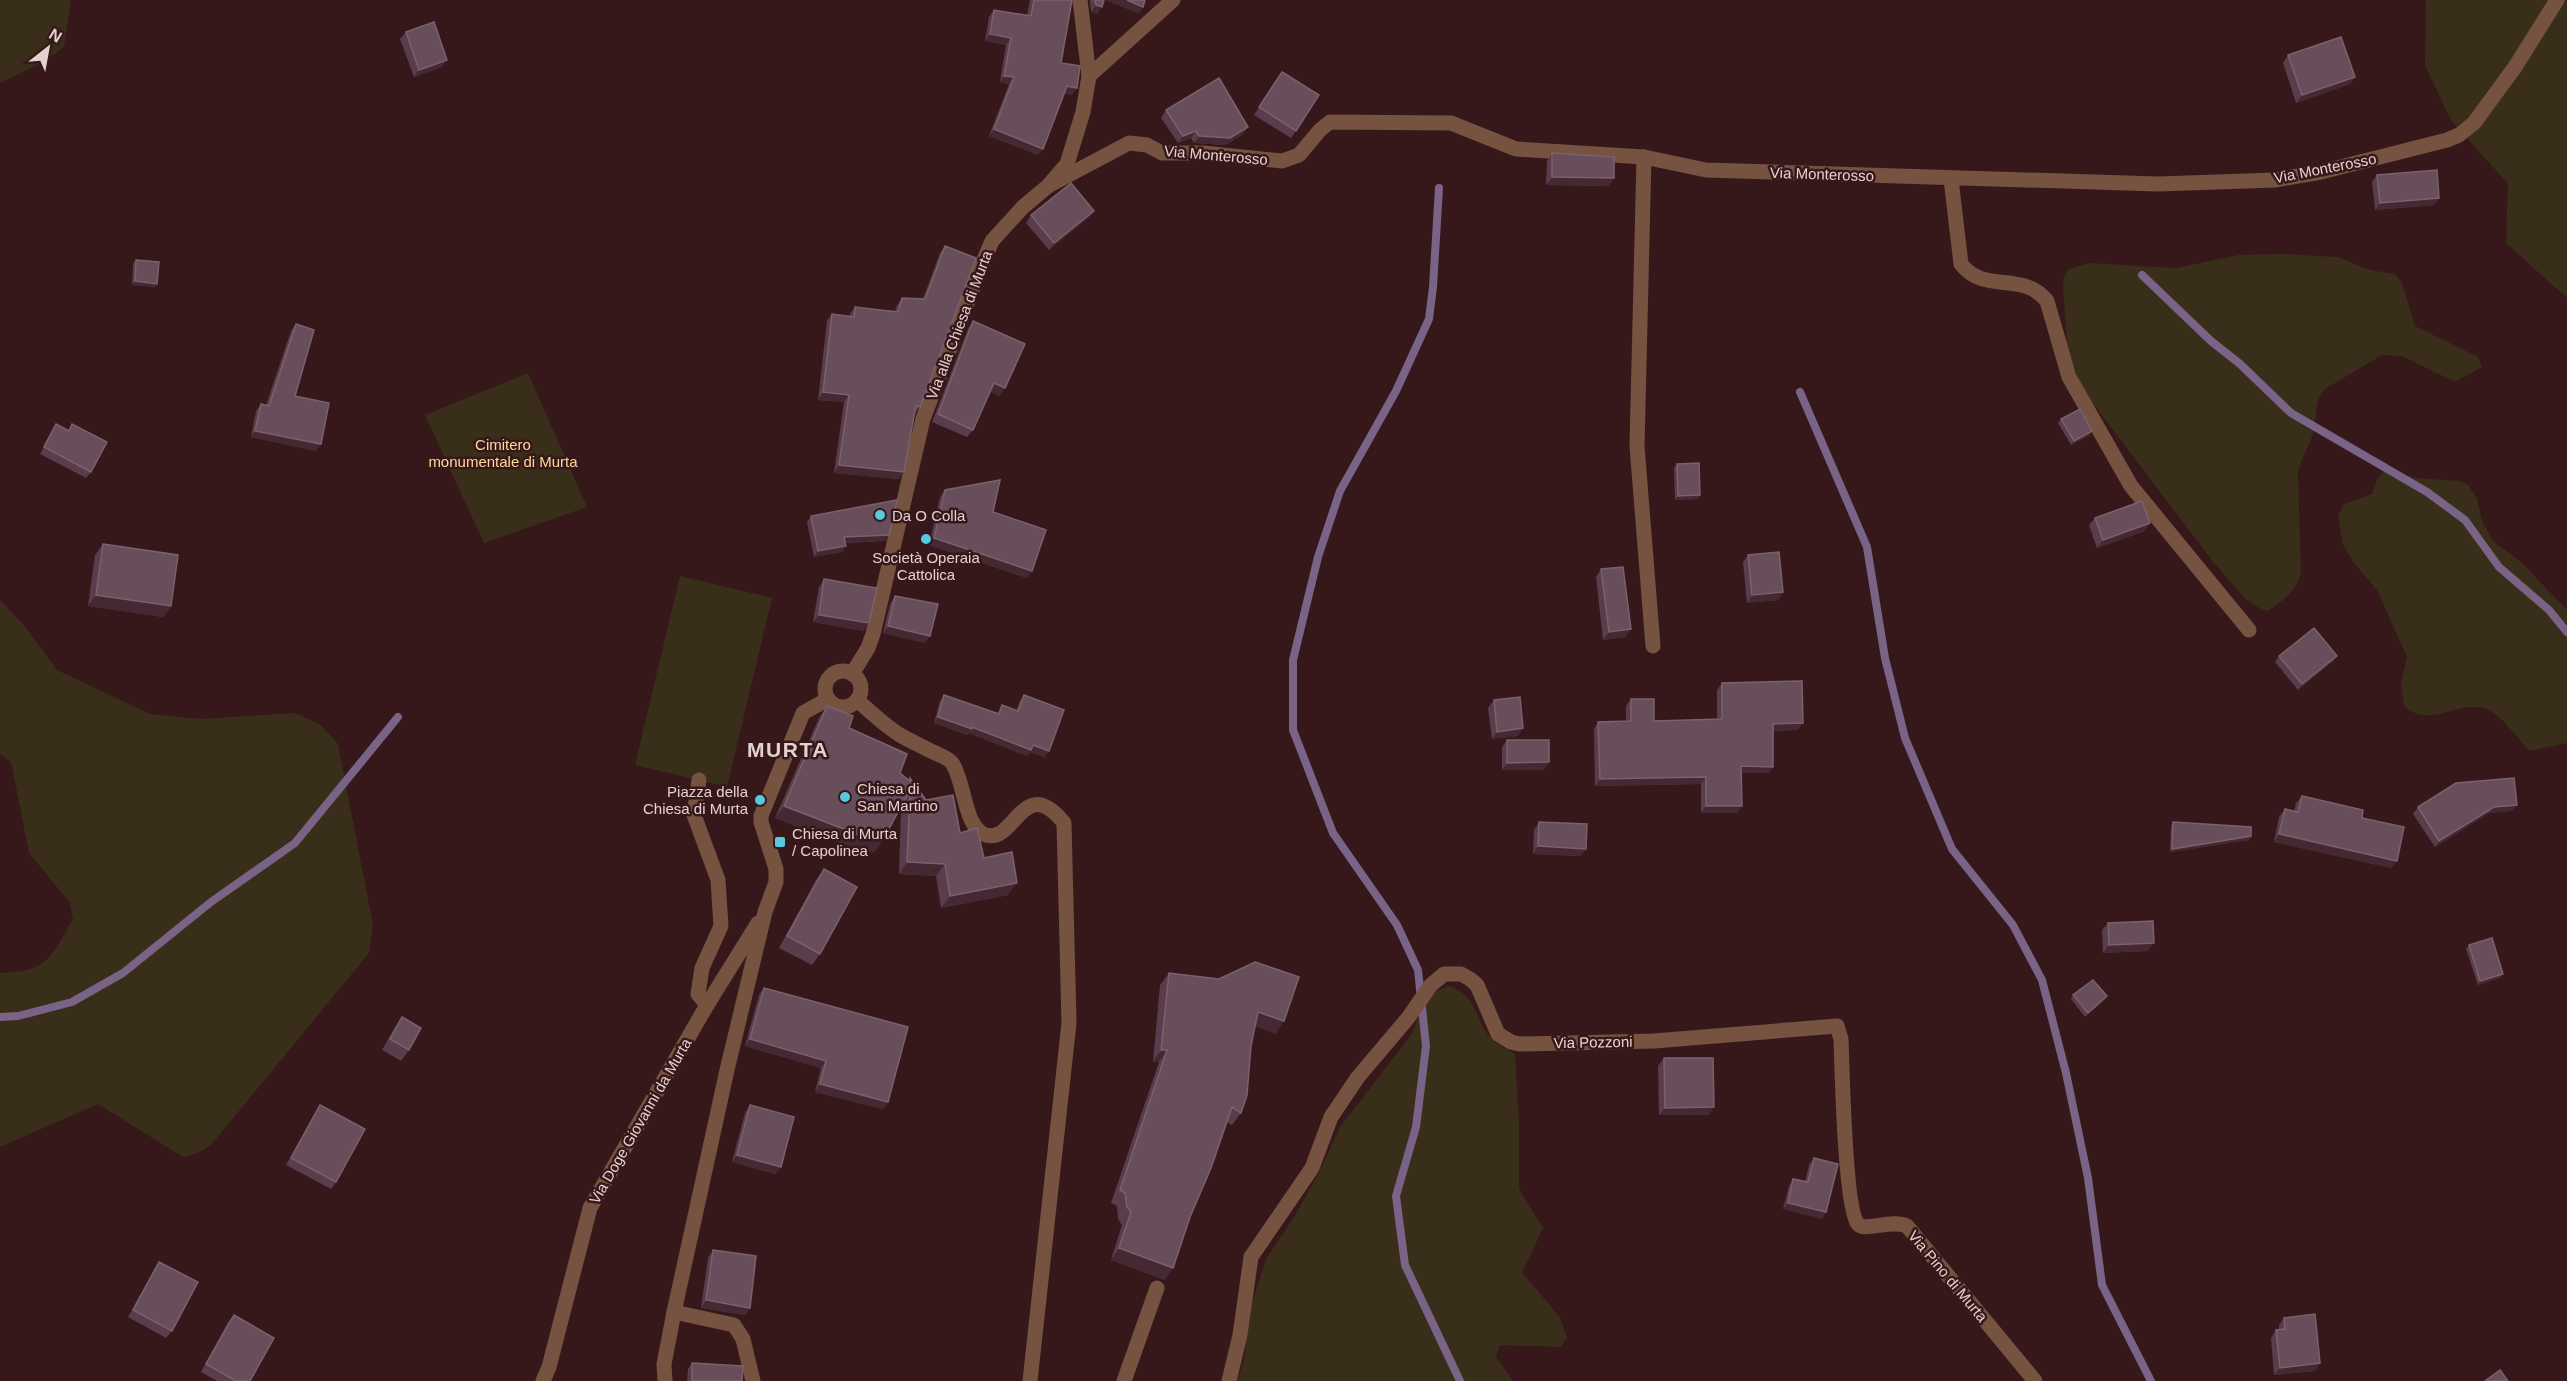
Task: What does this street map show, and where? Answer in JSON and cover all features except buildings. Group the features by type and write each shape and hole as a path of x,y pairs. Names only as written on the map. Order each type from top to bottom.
{"street":[{"name":"Via alla Chiesa di Murta","path":"852,674 868,648 873,634 922,419 992,241 1067,164 1083,112 1089,76 1080,0"},
{"path":"1089,76 1173,0"},
{"name":"Via Monterosso","path":"1048,186 1129,143 1147,145 1162,153 1203,153 1282,161 1299,155 1320,130 1330,122 1451,123 1516,149 1644,157 1706,170 2158,184 2275,180 2321,172 2447,141 2459,135 2474,123 2514,67 2557,0"},
{"path":"1644,157 1637,446 1653,646"},
{"path":"1951,179 1961,264 1981,279 2026,284 2040,293 2047,302 2069,377 2131,486 2249,630"},
{"path":"841,672 852,674 860,683 861,689 857,700 842,708 831,703 825,687 830,677 841,672"},
{"path":"665,1381 664,1364 674,1312 727,1070 765,912 776,882 776,869 761,816 802,713 828,699"},
{"path":"857,700 899,735 951,761 972,822 977,830 987,836 999,835 1027,807 1037,805 1057,814 1064,823 1069,1023 1030,1381"},
{"path":"699,780 694,816 718,880 721,926 702,968 698,994 706,1005"},
{"name":"Via Doge Giovanni da Murta","path":"543,1381 549,1367 590,1208 706,1005 765,912"},
{"name":"Via Pozzoni","path":"1229,1381 1240,1335 1251,1257 1312,1168 1331,1117 1358,1077 1408,1018 1438,978 1461,974 1477,985 1496,1030 1511,1042 1519,1044 1654,1041 1837,1026"},
{"name":"Via Pino di Murta","path":"1837,1026 1841,1039 1850,1190 1858,1225 1865,1228 1889,1222 1907,1226 2036,1381"},
{"path":"1124,1381 1157,1288"},
{"path":"674,1312 734,1325 743,1339 753,1381"}],"green space":[{"path":"0,0 71,0 64,47 40,64 0,83"},
{"path":"2426,0 2567,0 2567,298 2506,243 2508,184 2451,120 2425,65"},
{"path":"2283,254 2338,257 2370,270 2395,274 2402,283 2415,326 2478,357 2482,367 2455,382 2402,356 2382,355 2325,389 2317,403 2313,435 2298,474 2301,574 2288,596 2268,611 2244,598 2214,563 2081,388 2067,345 2063,286 2064,277 2069,269 2090,263 2176,268 2239,255"},
{"name":"Cimitero monumentale di Murta","path":"528,373 587,507 484,543 425,415"},
{"path":"2392,470 2414,478 2461,481 2468,485 2477,498 2482,521 2493,541 2522,563 2567,610 2567,743 2530,751 2502,720 2483,708 2462,708 2422,715 2404,705 2401,684 2407,657 2377,590 2354,563 2343,545 2338,516 2344,504 2372,494 2380,475"},
{"path":"680,576 772,598 727,787 635,765"},
{"path":"0,600 23,624 57,670 150,714 201,719 295,713 321,725 338,744 373,925 369,953 211,1145 198,1153 183,1157 98,1104 0,1147 0,973 29,969 46,960 53,953 73,919 70,903 29,853 11,762 0,754"},
{"path":"1449,986 1466,996 1490,1037 1515,1054 1519,1122 1519,1189 1543,1228 1522,1273 1560,1317 1567,1338 1560,1347 1500,1345 1496,1357 1513,1381 1237,1381 1244,1360 1252,1303 1266,1259 1294,1217 1319,1173 1340,1127 1411,1035 1422,1007 1437,991"}],"waterway":[{"path":"1439,188 1429,319 1396,391 1340,491 1318,557 1293,660 1293,730 1333,833 1397,925 1418,970 1426,1046 1416,1127 1396,1196 1405,1265 1460,1381"},
{"path":"2142,275 2291,413 2427,492 2465,520 2499,567 2549,610 2567,632"},
{"path":"1800,392 1867,547 1885,658 1905,738 1952,849 2013,925 2042,980 2066,1073 2088,1178 2102,1285 2151,1381"},
{"path":"0,1017 18,1016 72,1002 123,973 211,902 295,843 398,717"}],"place":[{"name":"Da O Colla","path":"880,515"},
{"name":"Società Operaia Cattolica","path":"926,539"},
{"name":"Chiesa di San Martino","path":"845,797"},
{"name":"Piazza della Chiesa di Murta","path":"760,800"},
{"name":"Chiesa di Murta / Capolinea","path":"780,842"}],"district":[{"name":"MURTA","path":"788,749"}]}
